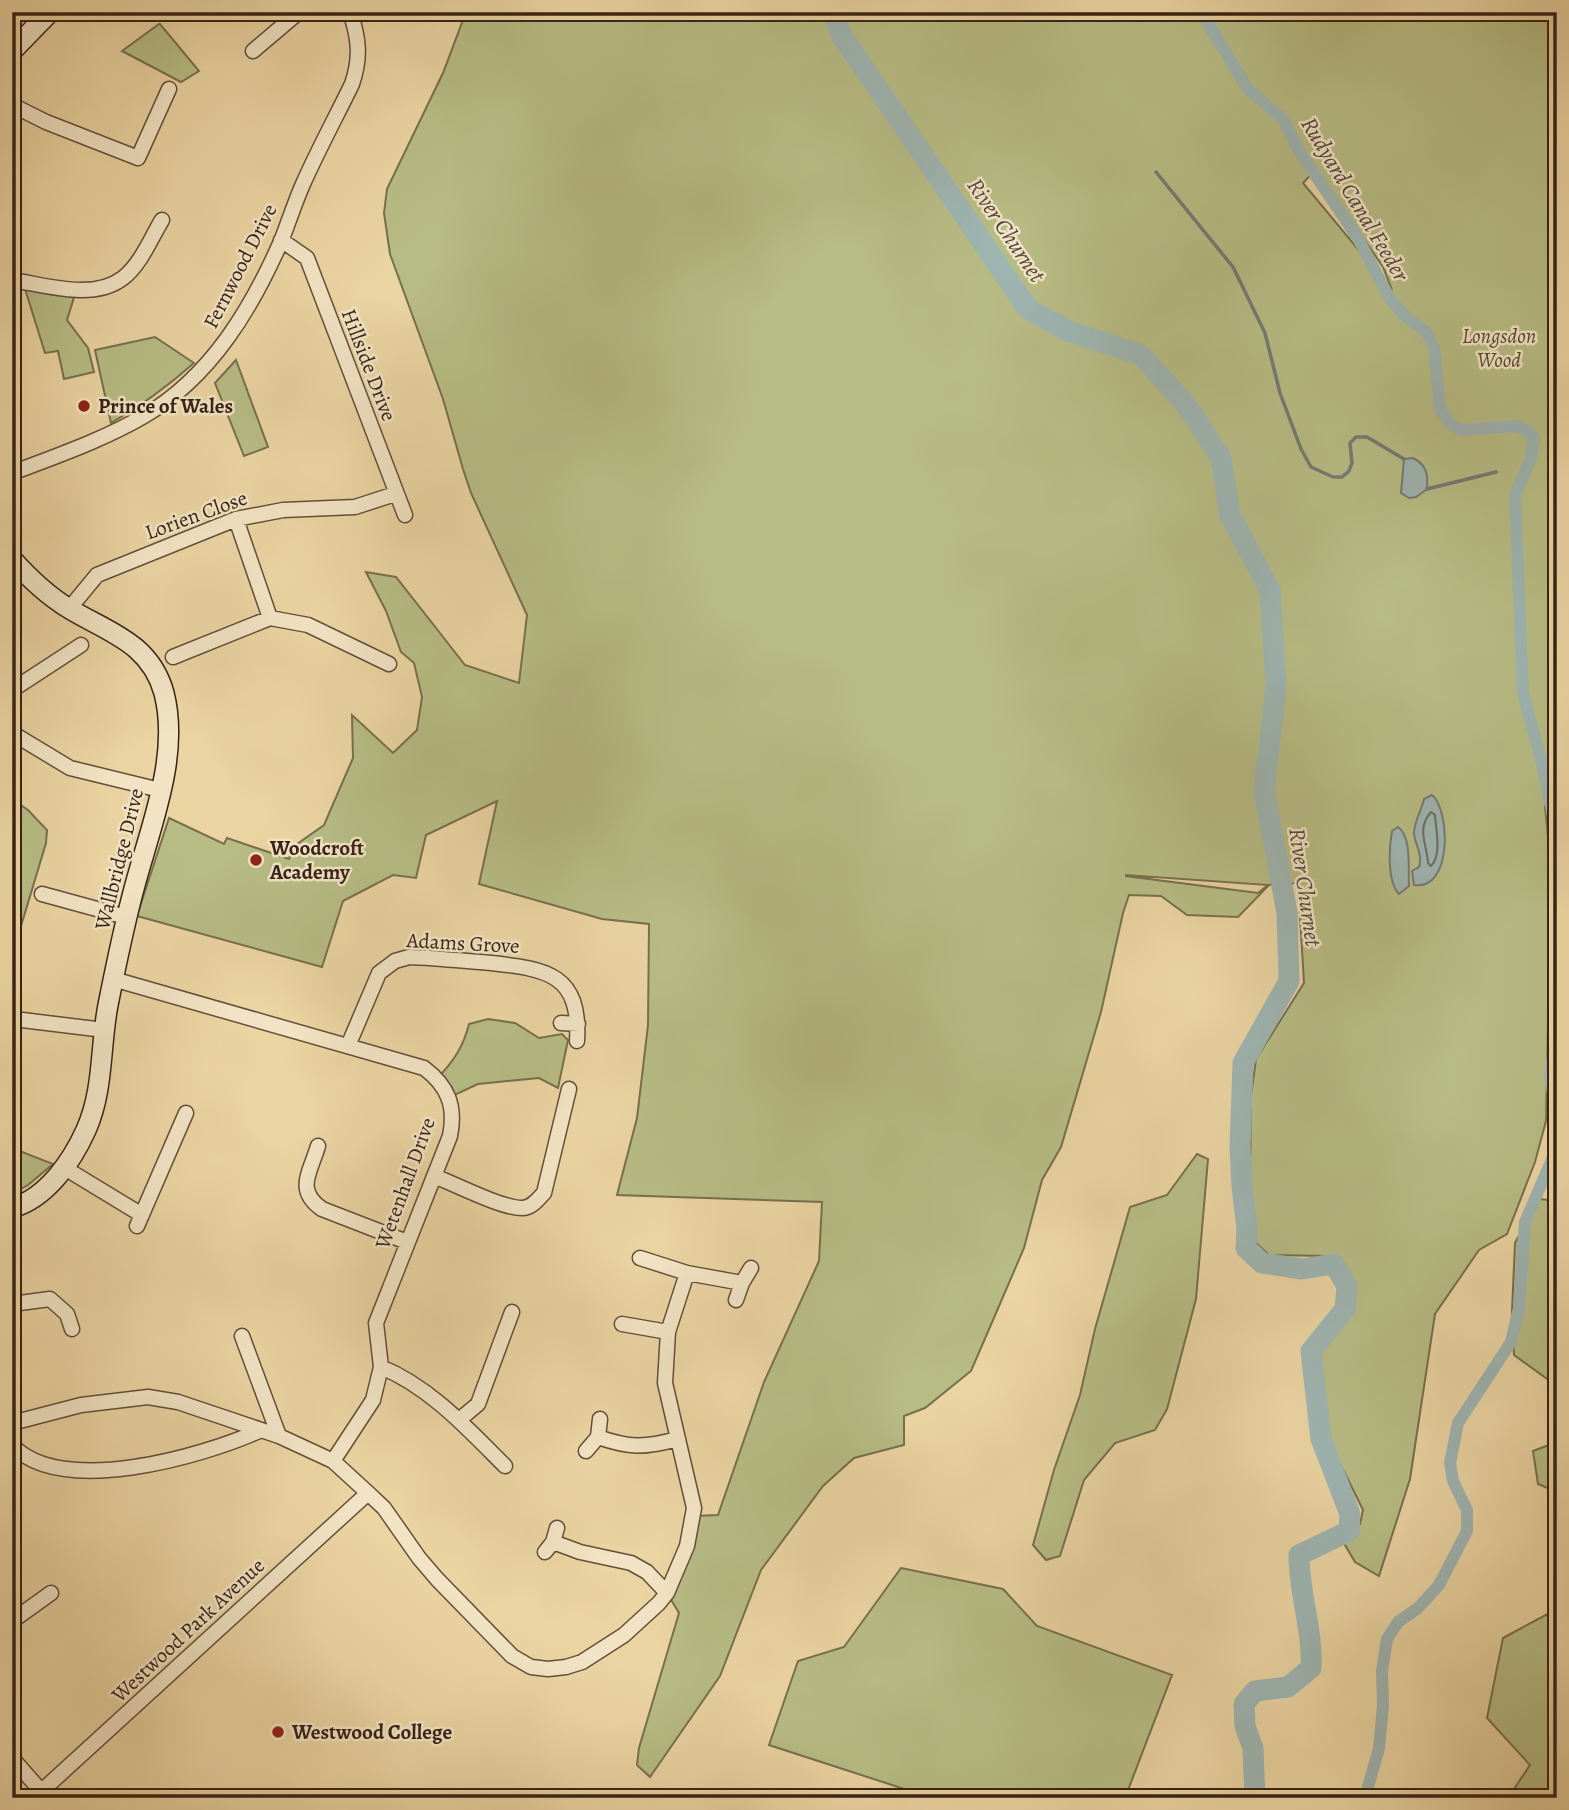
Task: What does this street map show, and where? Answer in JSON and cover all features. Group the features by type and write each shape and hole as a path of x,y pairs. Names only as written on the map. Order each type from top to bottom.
{"street":[{"path":"12,51 50,12"},
{"path":"253,51 299,12"},
{"name":"Fernwood Drive","path":"12,473 111,433 145,416 180,390 208,364 228,340 254,296 281,240 303,185 358,66 359,47 350,12"},
{"path":"12,105 138,158 169,89"},
{"path":"12,280 83,290 111,285 134,268 162,220"},
{"name":"Hillside Drive","path":"281,240 307,258 405,516"},
{"name":"Lorien Close","path":"69,609 97,575 236,519 283,510 355,507 396,495"},
{"path":"236,519 270,618"},
{"name":"Wallbridge Drive","path":"12,559 45,592 141,651 155,670 163,692 168,726 160,790 126,917 113,979 94,1109 76,1151 64,1167 44,1191 25,1205 12,1209"},
{"path":"173,657 270,618 308,625 389,664"},
{"path":"12,690 81,645"},
{"path":"12,733 69,768 160,790"},
{"path":"42,894 126,917"},
{"name":"Adams Grove","path":"348,1045 379,973 395,961 409,957 529,967 541,971 560,982 572,995 578,1024 577,1041"},
{"name":"Wetenhall Drive","path":"113,979 424,1068 437,1078 448,1095 453,1122 450,1136 376,1323 381,1367 373,1400 333,1461"},
{"path":"14,1016 104,1030"},
{"path":"561,1023 578,1024"},
{"path":"434,1176 508,1205 523,1208 532,1205 544,1193 569,1089"},
{"path":"64,1167 139,1221 186,1113"},
{"path":"318,1146 305,1184 311,1201 322,1209 407,1242"},
{"path":"640,1258 687,1273 742,1283"},
{"path":"736,1300 751,1268"},
{"path":"12,1423 81,1405 148,1397 178,1402 279,1436 333,1461 384,1508 437,1579 512,1656 531,1667 566,1667 583,1662 624,1635 648,1615 667,1593 687,1546 694,1508 664,1383 668,1332 687,1273"},
{"path":"12,1304 50,1299 67,1314 72,1329"},
{"path":"459,1420 478,1404 512,1312"},
{"path":"622,1324 668,1332"},
{"path":"242,1336 279,1436"},
{"path":"381,1367 419,1389 459,1420 505,1466"},
{"path":"586,1451 598,1437 600,1419"},
{"path":"12,1445 30,1459 51,1467 84,1470 168,1462 199,1454 259,1431"},
{"path":"598,1437 632,1447 650,1446 677,1439"},
{"name":"Westwood Park Avenue","path":"37,1795 368,1493"},
{"path":"552,1541 580,1552 631,1563 647,1572 667,1593"},
{"path":"12,1620 51,1593"},
{"path":"12,1758 37,1795"}],"green space":[{"name":"Longsdon Wood","path":"466,12 1557,12 1557,814 1545,807 1552,872 1552,913 1557,936 1557,973 1548,1026 1546,1121 1535,1162 1507,1234 1479,1250 1435,1314 1410,1479 1379,1576 1355,1562 1342,1540 1360,1524 1363,1510 1330,1443 1316,1355 1352,1309 1356,1283 1341,1262 1325,1256 1269,1255 1256,1243 1250,1174 1251,1096 1256,1059 1304,983 1298,883 1269,885 1238,917 1187,915 1161,896 1129,895 1101,1012 1061,1147 1042,1180 1024,1248 971,1371 925,1408 904,1416 904,1445 854,1458 823,1486 761,1570 720,1676 650,1777 637,1765 639,1748 679,1613 667,1593 693,1516 718,1515 764,1382 819,1261 822,1202 617,1195 637,1118 648,1025 649,924 602,919 479,884 497,801 426,835 416,878 393,875 343,901 322,967 137,916 169,818 224,844 227,838 289,859 293,847 324,825 353,758 352,715 393,753 417,730 422,697 414,663 401,652 386,611 366,572 396,577 465,665 519,683 527,615 471,493 443,399 390,254 384,213 387,189 443,73","holes":["1316,169 1383,267 1392,290 1303,183","1126,875 1268,885 1258,893"]},
{"path":"159,24 199,71 181,82 122,51"},
{"path":"25,289 75,294 67,320 88,348 94,372 64,379 58,351 45,353"},
{"path":"155,337 194,363 154,395 111,423 95,350"},
{"path":"236,360 268,447 244,456 215,383"},
{"path":"12,799 28,810 47,830 46,843 12,956"},
{"path":"488,1019 515,1023 539,1038 562,1034 568,1040 558,1088 539,1078 478,1084 448,1098 437,1078 457,1053 469,1024"},
{"path":"12,1134 22,1152 53,1164 28,1185 12,1194"},
{"path":"1197,1154 1208,1159 1196,1299 1167,1409 1155,1430 1115,1443 1084,1480 1060,1556 1046,1560 1033,1545 1054,1470 1080,1395 1095,1329 1130,1207 1167,1195"},
{"path":"1539,1199 1557,1201 1557,1386 1514,1355 1512,1311 1515,1243"},
{"path":"1557,1442 1557,1492 1538,1484 1533,1451"},
{"path":"901,1568 1003,1589 1037,1626 1172,1675 1125,1798 932,1798 769,1745 798,1661 844,1647"},
{"path":"1557,1609 1557,1798 1508,1798 1530,1765 1487,1718 1503,1638"}],"water":[{"path":"1413,458 1426,470 1427,489 1416,497 1409,498 1401,493 1404,459"},
{"path":"1432,795 1442,816 1442,863 1436,875 1427,883 1414,885 1412,871 1419,867 1420,858 1414,829 1424,799"},
{"path":"1398,827 1405,838 1409,862 1409,886 1399,894 1392,881 1390,855 1392,831"}],"waterway":[{"name":"River Churnet","path":"833,12 842,36 1028,309 1068,331 1141,355 1185,403 1221,458 1230,515 1270,590 1276,687 1264,791 1287,913 1289,981 1243,1063 1240,1146 1247,1228 1246,1248 1262,1263 1302,1269 1334,1264 1347,1286 1345,1309 1311,1351 1321,1439 1350,1514 1349,1531 1299,1555 1311,1668 1288,1687 1255,1691 1244,1704 1245,1726 1253,1748 1255,1798"},
{"name":"Rudyard Canal Feeder","path":"1201,12 1248,89 1283,119 1299,151 1359,240 1390,299 1404,315 1425,331 1434,346 1440,409 1450,424 1462,430 1515,426 1527,430 1534,438 1531,458 1515,495 1523,693 1557,835"},
{"path":"1156,172 1233,267 1265,333 1280,393 1301,449 1311,467 1333,477 1342,477 1349,471 1352,463 1350,443 1356,437 1367,437 1404,459"},
{"path":"1427,489 1496,472"},
{"name":"Rudyard Canal Feeder","path":"1365,1798 1379,1748 1383,1706 1382,1671 1387,1639 1398,1622 1418,1608 1439,1585 1467,1531 1467,1510 1453,1481 1450,1463 1458,1423 1511,1342 1519,1308 1525,1222 1556,1150 1556,1110 1550,1077 1557,1027"}],"place":[{"name":"Prince of Wales","path":"84,406"},
{"name":"Woodcroft Academy","path":"256,860"},
{"name":"Westwood College","path":"278,1732"}]}
